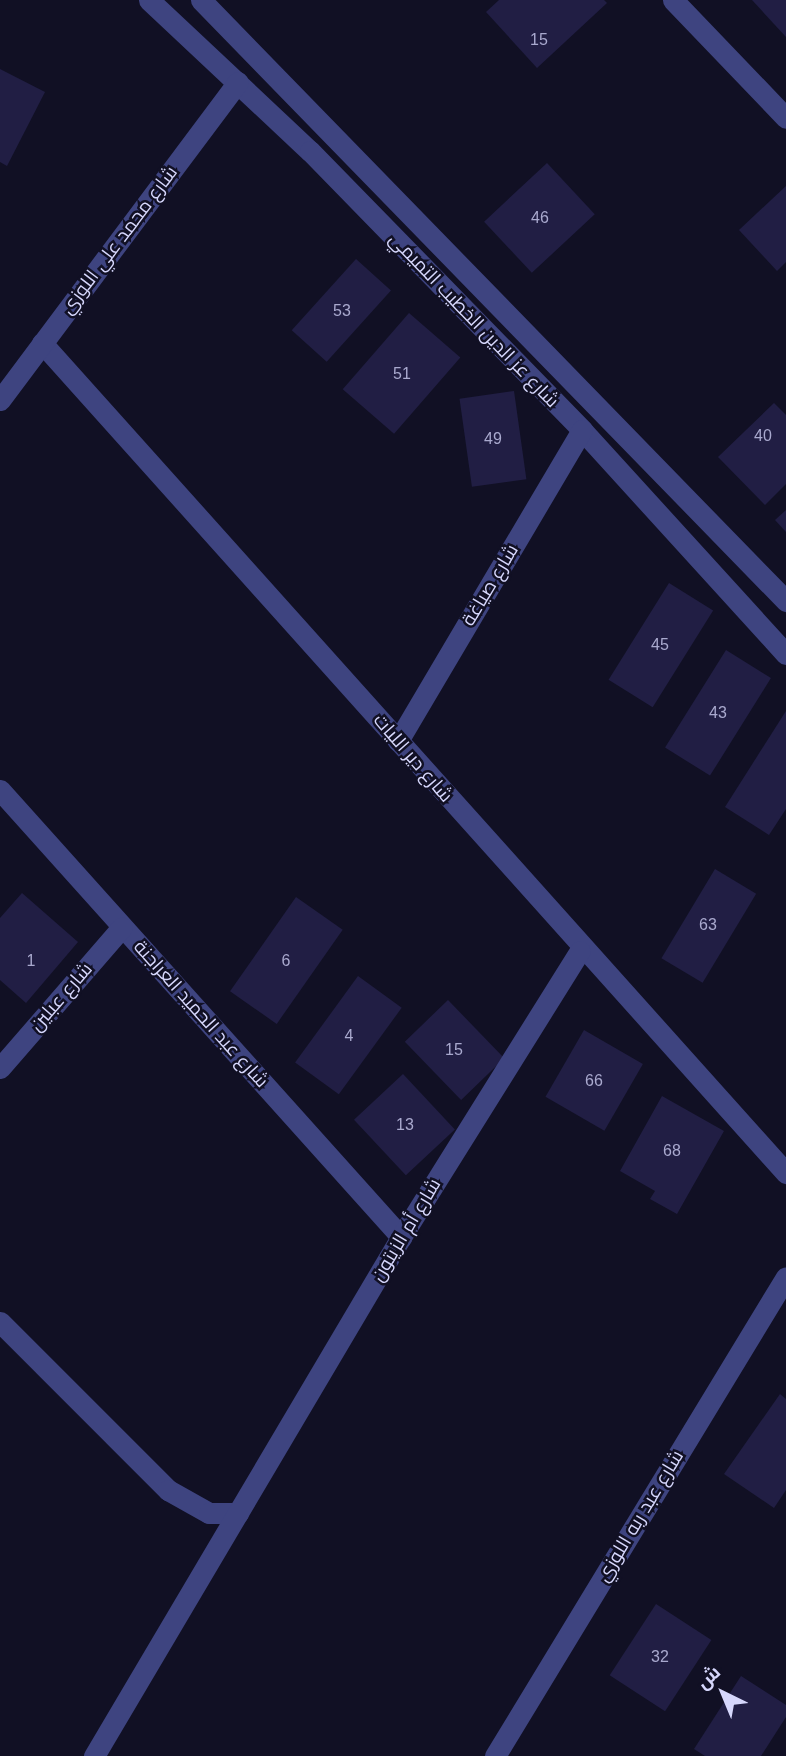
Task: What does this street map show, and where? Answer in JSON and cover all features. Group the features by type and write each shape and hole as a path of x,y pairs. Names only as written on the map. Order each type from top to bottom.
{"street":[{"name":"شارع عز الدين الخطيب التميمي","path":"149,0 238,82 582,430 786,654"},
{"name":"شارع عز الدين الخطيب التميمي","path":"201,0 786,601"},
{"path":"673,0 786,118"},
{"name":"شارع محمد علي اللوزي","path":"0,400 238,82"},
{"name":"شارع دير الليات","path":"42,342 398,741 580,951 786,1173"},
{"name":"شارع صياغة","path":"398,741 582,430"},
{"name":"شارع عبد الحميد العراجنة","path":"0,790 401,1237"},
{"name":"شارع عبلين","path":"0,1068 122,927"},
{"name":"شارع أم الزيتون","path":"94,1756 401,1237 580,951"},
{"name":"شارع عبد ربه اللوزي","path":"495,1756 786,1277"},
{"path":"0,1322 168,1490 209,1513 238,1513"}],"building":[{"path":"499,0 604,0 607,3 537,68 486,12"},
{"path":"752,0 786,0 786,37"},
{"path":"0,69 45,92 7,166 0,162"},
{"path":"547,163 595,214 532,273 484,222"},
{"path":"786,186 786,262 777,271 739,230"},
{"path":"356,259 391,290 327,362 292,330"},
{"path":"409,313 460,358 394,434 343,389"},
{"path":"514,391 526,479 472,487 460,399"},
{"path":"774,403 786,415 786,484 765,505 718,457"},
{"path":"786,510 786,532 775,520"},
{"path":"669,583 713,611 653,707 609,680"},
{"path":"726,650 771,678 710,776 665,748"},
{"path":"786,711 786,809 769,835 725,807"},
{"path":"715,869 756,894 703,983 661,958"},
{"path":"22,893 78,942 26,1003 0,980 0,918"},
{"path":"296,897 343,930 277,1024 230,991"},
{"path":"358,976 402,1008 339,1094 295,1063"},
{"path":"448,1000 504,1058 461,1100 405,1042"},
{"path":"584,1030 643,1064 604,1131 546,1097"},
{"path":"403,1074 455,1130 406,1175 354,1120"},
{"path":"662,1096 724,1131 677,1214 650,1199 655,1191 620,1171"},
{"path":"780,1394 786,1399 786,1490 774,1508 724,1474"},
{"path":"656,1604 711,1640 665,1711 610,1675"},
{"path":"741,1676 786,1705 786,1717 761,1756 705,1756 694,1749"}]}
